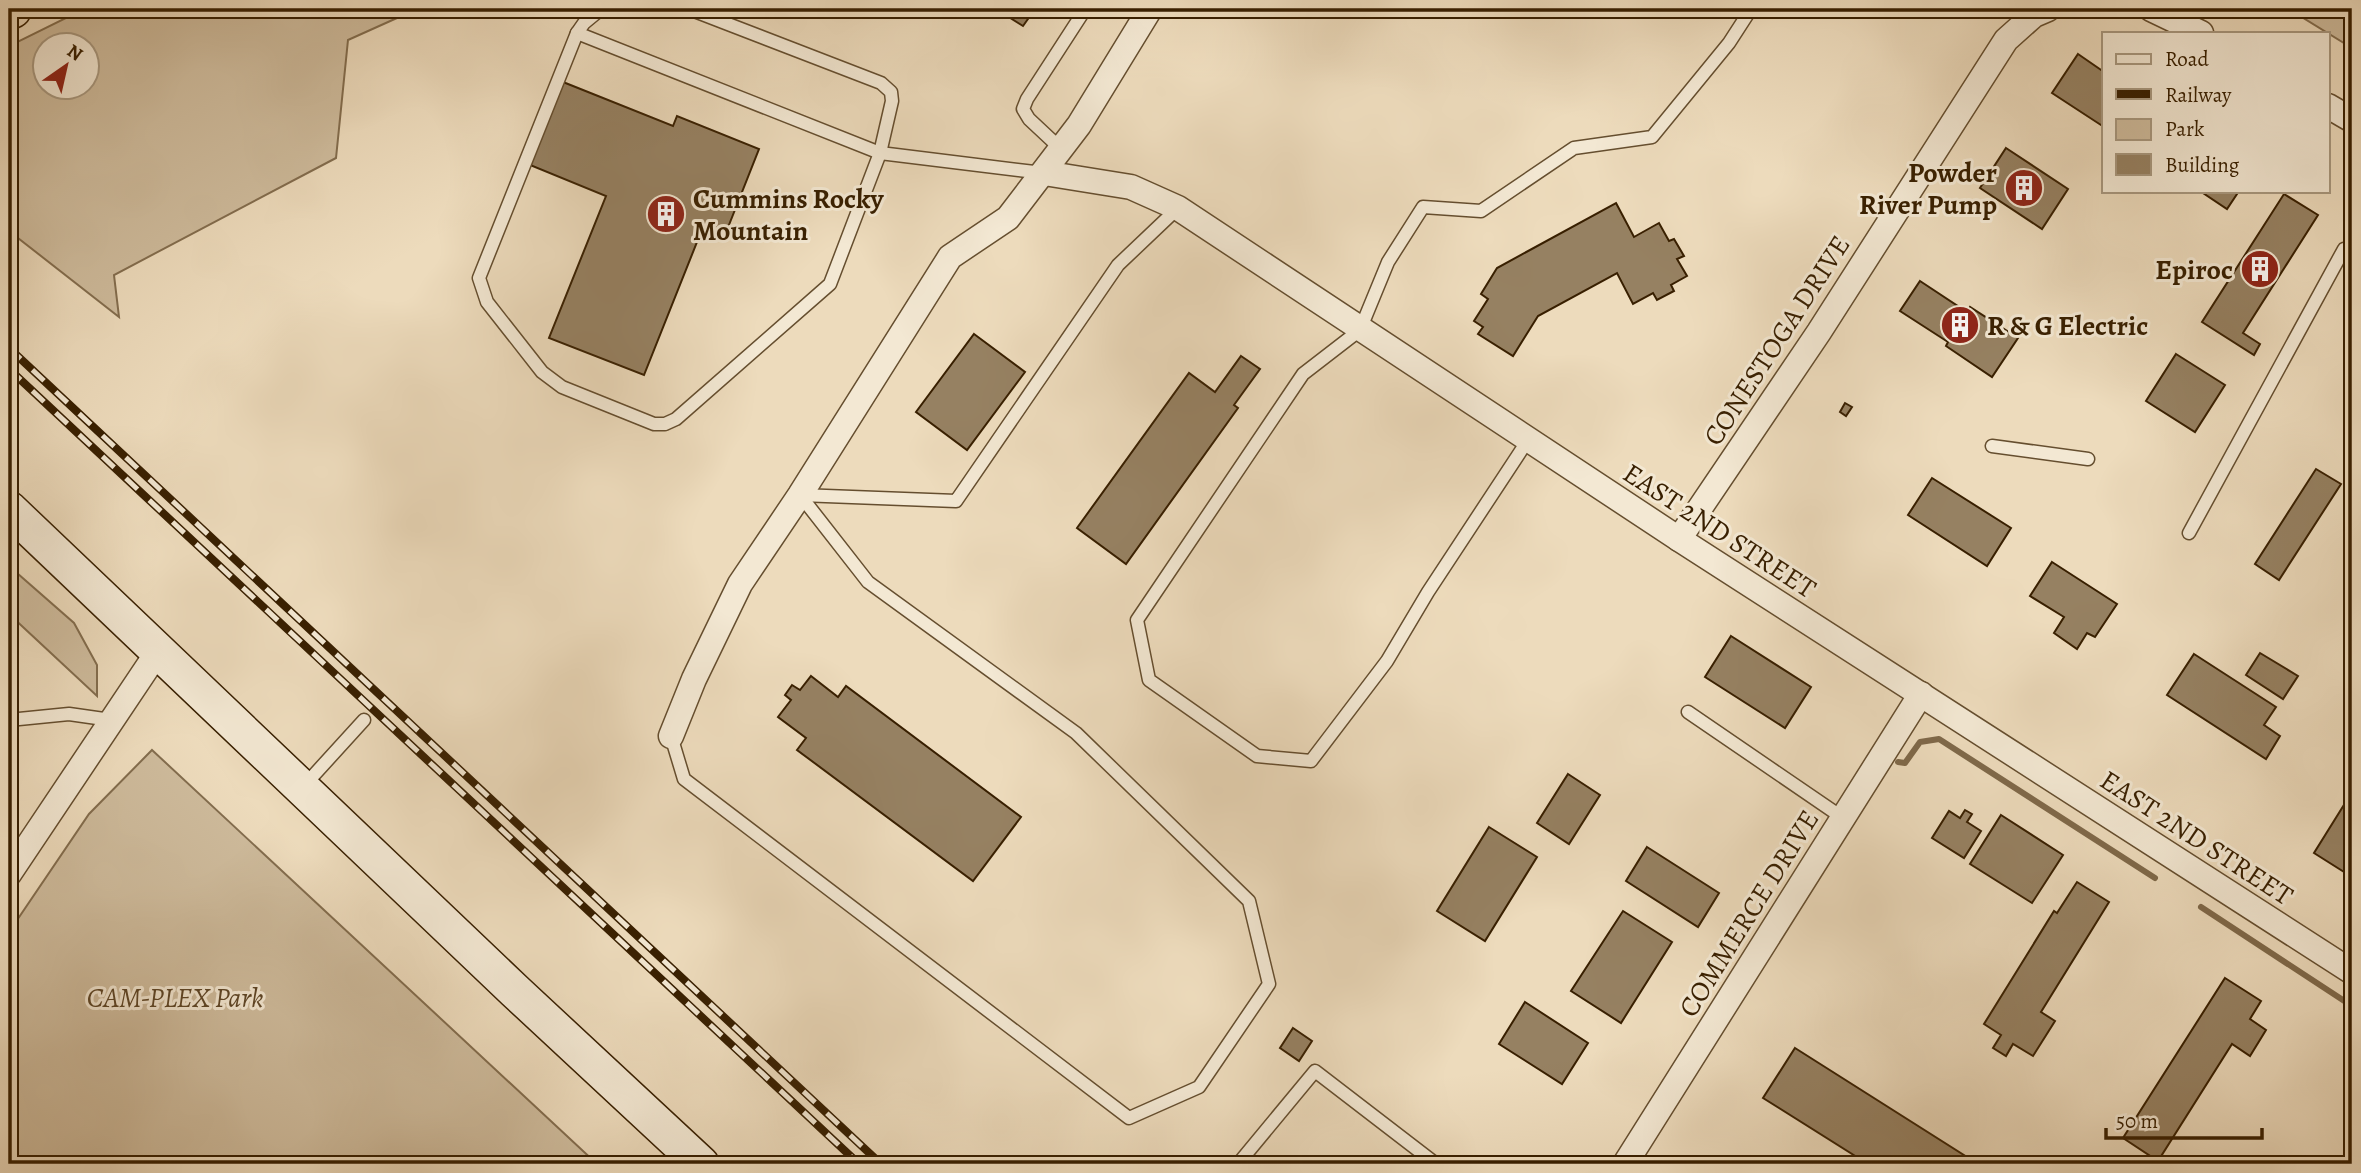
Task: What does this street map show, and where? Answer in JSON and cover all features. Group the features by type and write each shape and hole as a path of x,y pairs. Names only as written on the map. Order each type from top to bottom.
{"main road":[{"path":"9,509 515,991 701,1164"}],"street":[{"path":"671,736 694,679 740,584 800,495 950,257 1008,218 1079,125 1150,9"},
{"name":"CONESTOGA DRIVE","path":"1679,539 1819,332 2006,40 2034,15 2048,9"},
{"path":"2151,9 2199,32"},
{"path":"2330,107 2352,120"},
{"name":"EAST 2ND STREET","path":"1044,173 1131,187 1178,208 1679,539 2352,972"},
{"path":"9,874 159,650"},
{"name":"COMMERCE DRIVE","path":"1625,1164 1921,694"}],"lane":[{"path":"601,9 584,23 577,33 479,278 487,302 542,372 562,387 654,424 665,424 676,419 830,284 880,153 892,101 891,92 881,83 689,9"},
{"path":"1528,440 1428,592 1387,661 1311,761 1257,756 1149,680 1137,620 1303,374 1360,330 1388,262 1423,207 1481,211 1574,148 1652,137 1729,43 1751,9"},
{"path":"1060,148 1029,119 1023,109 1084,11"},
{"path":"577,33 880,153 1044,173"},
{"path":"800,495 956,501 1118,265 1178,208"},
{"path":"2189,533 2344,249"},
{"path":"1992,446 2088,459"},
{"path":"671,736 684,779 1129,1118 1199,1087 1269,984 1249,901 1076,733 868,582 800,495"},
{"path":"1688,712 1843,818"},
{"path":"9,720 69,714 111,720"},
{"path":"303,788 364,720"},
{"path":"1238,1164 1315,1072 1436,1164"}],"green space":[{"path":"84,9 417,9 348,40 336,158 114,275 119,317 9,231 9,46 32,35 32,102 102,102 102,32 37,32"},
{"path":"2285,9 2352,9 2352,48 2330,32"},
{"path":"9,566 74,623 97,665 97,696 9,614"},
{"name":"CAM-PLEX Park","path":"152,750 597,1164 9,1164 9,932 89,814"}],"building":[{"path":"996,9 1035,9 1023,26"},
{"path":"2078,54 2102,71 2102,126 2052,93"},
{"name":"Cummins Rocky Mountain","path":"563,82 673,126 677,116 759,149 723,240 701,232 644,375 549,338 606,196 530,165"},
{"name":"Powder River Pump","path":"2006,148 2068,189 2042,229 1980,188"},
{"path":"2202,192 2238,192 2227,209"},
{"name":"Epiroc","path":"2284,194 2318,215 2243,333 2260,344 2254,355 2202,322"},
{"path":"1616,203 1634,237 1659,223 1669,241 1674,239 1684,256 1677,259 1687,276 1671,285 1674,291 1657,300 1653,293 1633,304 1617,273 1538,316 1513,356 1478,334 1483,327 1474,321 1488,299 1481,294 1497,268"},
{"name":"R & G Electric","path":"1920,281 1967,312 1970,307 2018,338 1992,377 1946,346 1948,342 1900,311"},
{"path":"974,334 1025,372 967,450 916,412"},
{"path":"2176,354 2225,385 2195,432 2146,401"},
{"path":"1241,356 1260,369 1234,405 1238,408 1126,564 1077,528 1189,373 1215,392"},
{"path":"1845,403 1852,407 1846,416 1840,412"},
{"path":"2316,469 2341,484 2279,580 2255,564"},
{"path":"1932,478 2011,528 1987,566 1908,515"},
{"path":"2052,562 2117,604 2095,637 2087,633 2077,649 2054,633 2064,617 2030,596"},
{"path":"1731,636 1811,687 1785,728 1705,677"},
{"path":"2260,653 2298,676 2283,699 2246,675"},
{"path":"2194,654 2276,707 2264,725 2280,736 2266,759 2167,695"},
{"path":"811,676 838,697 846,686 1021,817 973,881 797,750 806,738 778,717 791,700 785,695 792,685 800,690"},
{"path":"1568,774 1600,795 1569,844 1537,823"},
{"path":"2352,792 2352,877 2314,853"},
{"path":"1965,810 1972,814 1967,822 1981,831 1964,858 1932,838 1949,811 1960,818"},
{"path":"2001,815 2063,855 2032,903 1970,864"},
{"path":"1489,827 1537,857 1485,941 1437,911"},
{"path":"1647,847 1719,893 1698,927 1626,881"},
{"path":"2077,882 2109,902 2041,1012 2055,1021 2033,1056 2013,1044 2006,1056 1993,1048 2001,1035 1984,1024 2054,911 2057,913"},
{"path":"1623,911 1672,942 1621,1023 1571,991"},
{"path":"2225,978 2261,1001 2250,1019 2266,1030 2250,1056 2232,1044 2158,1161 2123,1138"},
{"path":"1525,1002 1588,1043 1562,1084 1499,1044"},
{"path":"1293,1028 1312,1041 1299,1061 1280,1048"},
{"path":"1795,1048 1978,1164 1868,1164 1763,1098"}],"waterway":[{"path":"1898,762 1905,763 1920,742 1939,739 2155,878"},
{"path":"2201,907 2352,1006"}],"railway":[{"path":"9,348 881,1164"},
{"path":"9,369 859,1164"}],"place":[{"name":"Powder River Pump","path":"2024,188"},
{"name":"Cummins Rocky Mountain","path":"666,214"},
{"name":"Epiroc","path":"2260,269"},
{"name":"R & G Electric","path":"1960,325"}]}
